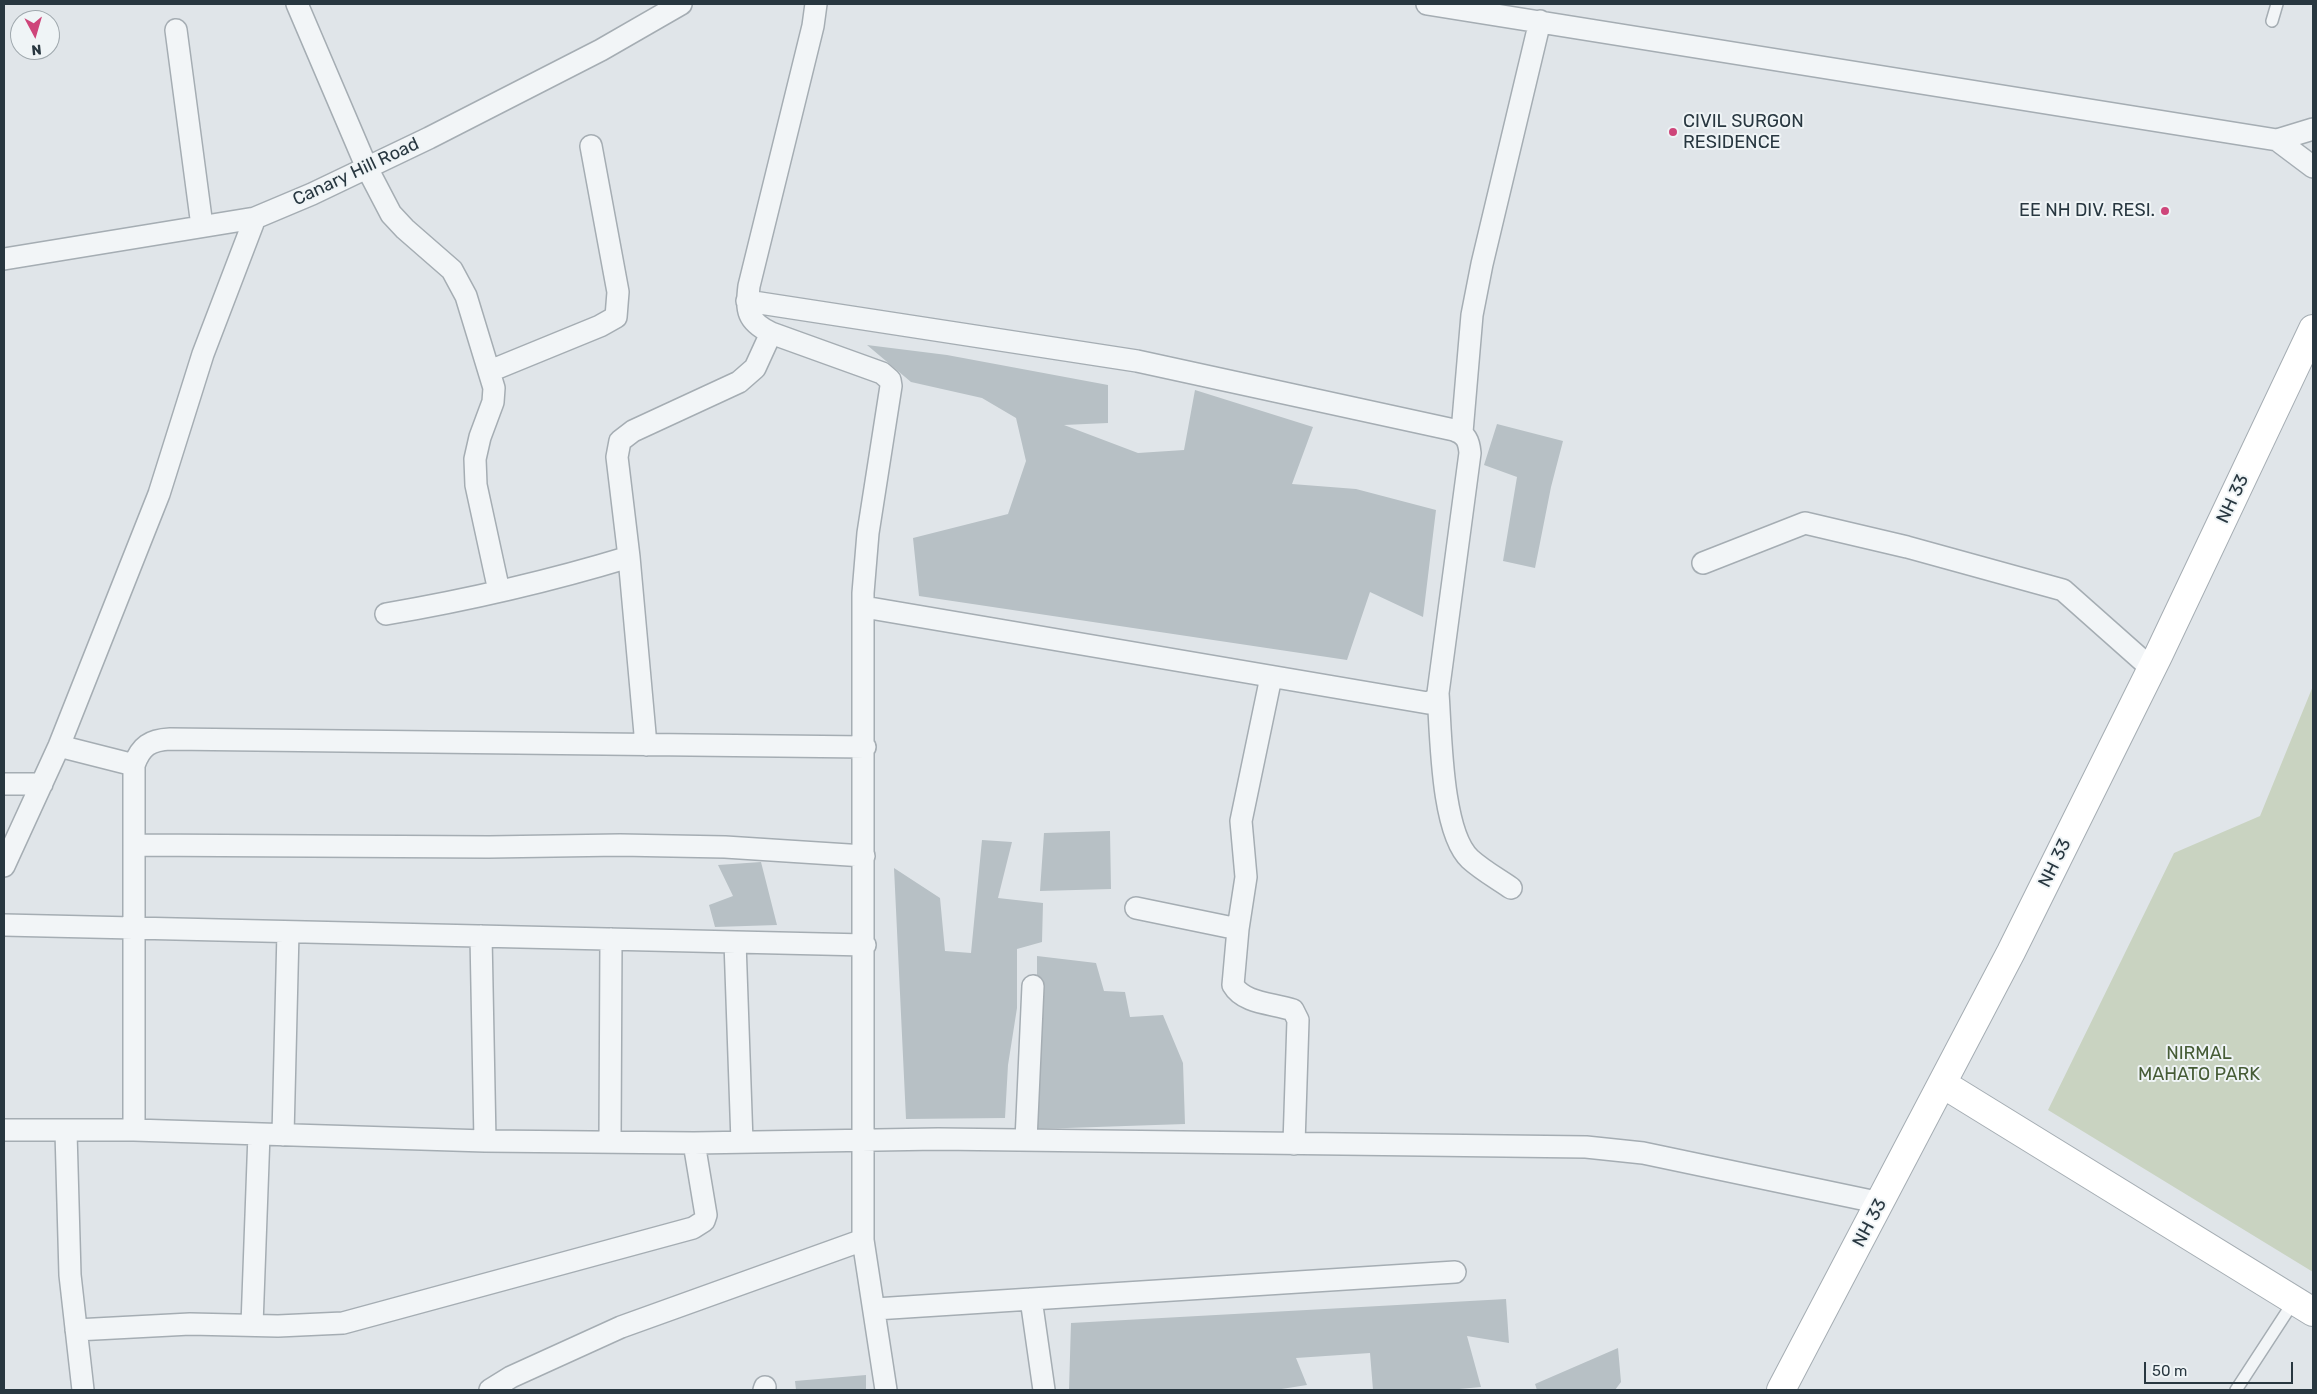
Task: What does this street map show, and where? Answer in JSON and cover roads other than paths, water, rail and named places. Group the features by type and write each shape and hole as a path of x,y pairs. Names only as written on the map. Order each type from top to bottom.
{"main road":[{"name":"NH 33","path":"1781,1390 1943,1084 2152,669 2313,329"},
{"path":"1943,1084 2304,1307"}],"street":[{"path":"298,4 367,168 392,214 452,270 466,296 494,388 493,402 480,437 475,459 476,485 499,591"},
{"name":"Canary Hill Road","path":"4,259 254,218 312,194 429,138 602,50 681,4"},
{"path":"816,4 813,26 749,286 747,301 749,315 756,326 882,373 890,380 891,392 868,533 864,607 865,945 862,1139 863,1240 886,1390"},
{"path":"1428,4 2277,140 2313,130"},
{"path":"1511,888 1469,858 1454,832 1447,802 1438,693 1470,453 1469,443 1462,432 1472,315 1482,264 1540,21"},
{"path":"176,30 202,226"},
{"path":"2277,140 2313,167"},
{"path":"490,371 600,326 616,317 618,292 591,146"},
{"path":"4,866 59,746 159,494 204,354 254,218"},
{"path":"747,301 1137,361 1462,432"},
{"path":"646,745 629,557 617,457 620,441 633,430 740,382 755,368 764,352 771,333"},
{"path":"1703,563 1805,523 1888,542 2063,590 2152,669"},
{"path":"386,614 446,604 629,557"},
{"path":"864,607 1423,704 1432,701 1438,693"},
{"path":"1271,678 1241,821 1246,877 1238,929 1233,985 1237,992 1246,998 1292,1010 1298,1020 1294,1144"},
{"path":"134,1130 134,765 139,753 146,744 157,739 864,747"},
{"path":"59,746 134,765"},
{"path":"4,784 42,784"},
{"path":"134,845 489,847 630,845 725,847 864,856"},
{"path":"1136,908 1238,929"},
{"path":"4,925 865,945"},
{"path":"283,1135 288,932"},
{"path":"481,936 484,1141"},
{"path":"610,1142 611,939"},
{"path":"735,942 742,1142"},
{"path":"1026,1140 1033,986"},
{"path":"4,1130 66,1132 134,1130 484,1141 694,1143 862,1139 1586,1147 1644,1153 1881,1203"},
{"path":"66,1132 70,1275 83,1390"},
{"path":"252,1325 259,1134"},
{"path":"76,1330 190,1324 344,1323 693,1228 704,1221 706,1216 694,1143"},
{"path":"490,1390 512,1377 621,1327 863,1240"},
{"path":"875,1309 1455,1272"},
{"path":"1031,1299 1044,1390"}],"lane":[{"path":"2272,20 2277,4"},
{"path":"2236,1390 2304,1307"}],"place":[{"name":"CIVIL SURGON RESIDENCE","path":"1673,132"},
{"name":"EE NH DIV. RESI.","path":"2165,211"}],"park label":[{"name":"NIRMAL MAHATO PARK","path":"2199,1064"}]}
